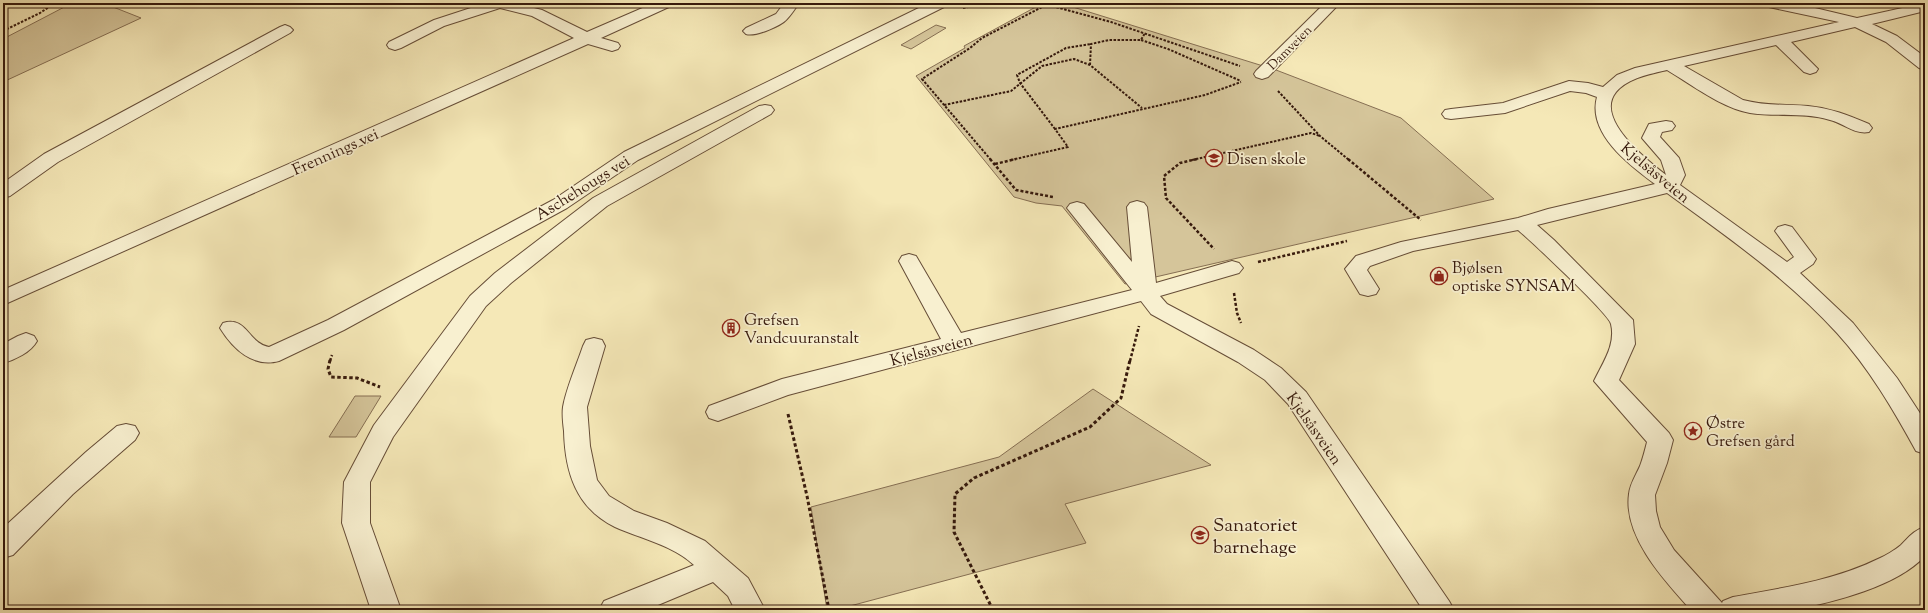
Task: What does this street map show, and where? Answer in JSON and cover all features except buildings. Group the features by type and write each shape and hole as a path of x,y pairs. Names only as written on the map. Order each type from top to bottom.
{"street":[{"path":"395,45 439,23 497,3 537,13 586,38 612,46"},
{"name":"Frennings vei","path":"3,298 666,3"},
{"path":"750,31 781,17 790,6 788,3"},
{"name":"Aschehougs vei","path":"231,328 254,352 271,355 336,325 560,204 605,172 632,156 941,3"},
{"name":"Damveien","path":"1262,74 1333,3"},
{"path":"1769,3 1821,12 1858,23 1888,36 1925,65"},
{"path":"1451,114 1505,108 1569,86 1588,88 1606,94 1619,80 1641,71 1925,7"},
{"path":"3,192 51,158 285,30"},
{"path":"1780,40 1810,69"},
{"path":"1668,64 1737,104 1751,108 1807,111 1834,115 1862,128"},
{"name":"Kjelsåsveien","path":"1606,94 1603,105 1604,113 1614,135 1635,157 1670,186 1786,273 1836,317 1876,364 1912,420 1925,444"},
{"path":"386,610 356,523 357,482 384,432 478,301 503,278 600,202 765,110"},
{"path":"1368,289 1356,269 1363,261 1408,246 1522,223 1555,213 1670,186 1676,175 1670,158 1651,138 1655,128 1666,126"},
{"path":"1136,207 1146,293"},
{"path":"1077,208 1146,293"},
{"path":"1522,223 1547,244 1622,320 1624,344 1606,381 1660,440 1643,493 1641,507 1646,526 1657,548 1676,573 1710,610"},
{"path":"1785,231 1806,259 1786,273"},
{"path":"909,261 955,343"},
{"name":"Kjelsåsveien","path":"718,412 782,388 1146,293 1232,268"},
{"name":"Kjelsåsveien","path":"1146,293 1159,309 1273,374 1297,398 1439,610"},
{"path":"3,355 26,341"},
{"path":"594,346 575,407 577,446 585,483 600,503 624,519 657,531 695,549 738,587 750,610"},
{"path":"3,547 11,537 50,500 101,453 126,433"},
{"path":"1733,610 1837,586 1870,575 1892,566 1911,554 1925,538"},
{"path":"614,610 718,568"}],"path":[{"path":"3,31 40,13 55,3"},
{"path":"1040,3 1093,16 1262,74 1320,136 1424,222 1417,224"},
{"path":"1046,4 982,38 970,48 922,79 1016,190 1062,199 1077,208"},
{"path":"1141,40 1145,33"},
{"path":"995,164 1068,147 1020,84 1017,75 1066,48 1110,40 1141,40 1168,49 1241,81"},
{"path":"1090,65 1091,44"},
{"path":"944,105 1011,91 1042,66 1074,59 1090,65 1143,108"},
{"path":"1055,129 1222,91 1241,81 1262,74"},
{"path":"1166,198 1164,176 1180,164 1311,133 1320,136"},
{"path":"1232,268 1347,241"},
{"path":"993,610 981,582 954,532 955,494 974,478 1011,464 1090,427 1121,398 1146,293"},
{"path":"333,353 328,366 328,373 331,377 357,378 378,387 383,387"},
{"path":"782,388 807,496 829,610"}],"shaded area":[{"path":"72,3 103,3 141,18 3,82 3,39"},
{"name":"Disen skole","path":"1043,3 1060,3 1276,70 1401,118 1494,199 1125,284 1062,206 1036,203 1014,197 916,76 965,48 964,46"},
{"path":"936,25 946,28 911,49 901,45"},
{"path":"1093,389 1211,465 1065,504 1086,543 835,610 827,610 811,507 999,457"},
{"path":"355,396 381,396 356,437 329,437"}],"place":[{"name":"Disen skole","path":"1214,158"},
{"name":"Bjølsen optiske SYNSAM","path":"1439,276"},
{"name":"Grefsen Vandcuuranstalt","path":"731,328"},
{"name":"Østre Grefsen gård","path":"1693,431"},
{"name":"Sanatoriet barnehage","path":"1200,535"}]}
